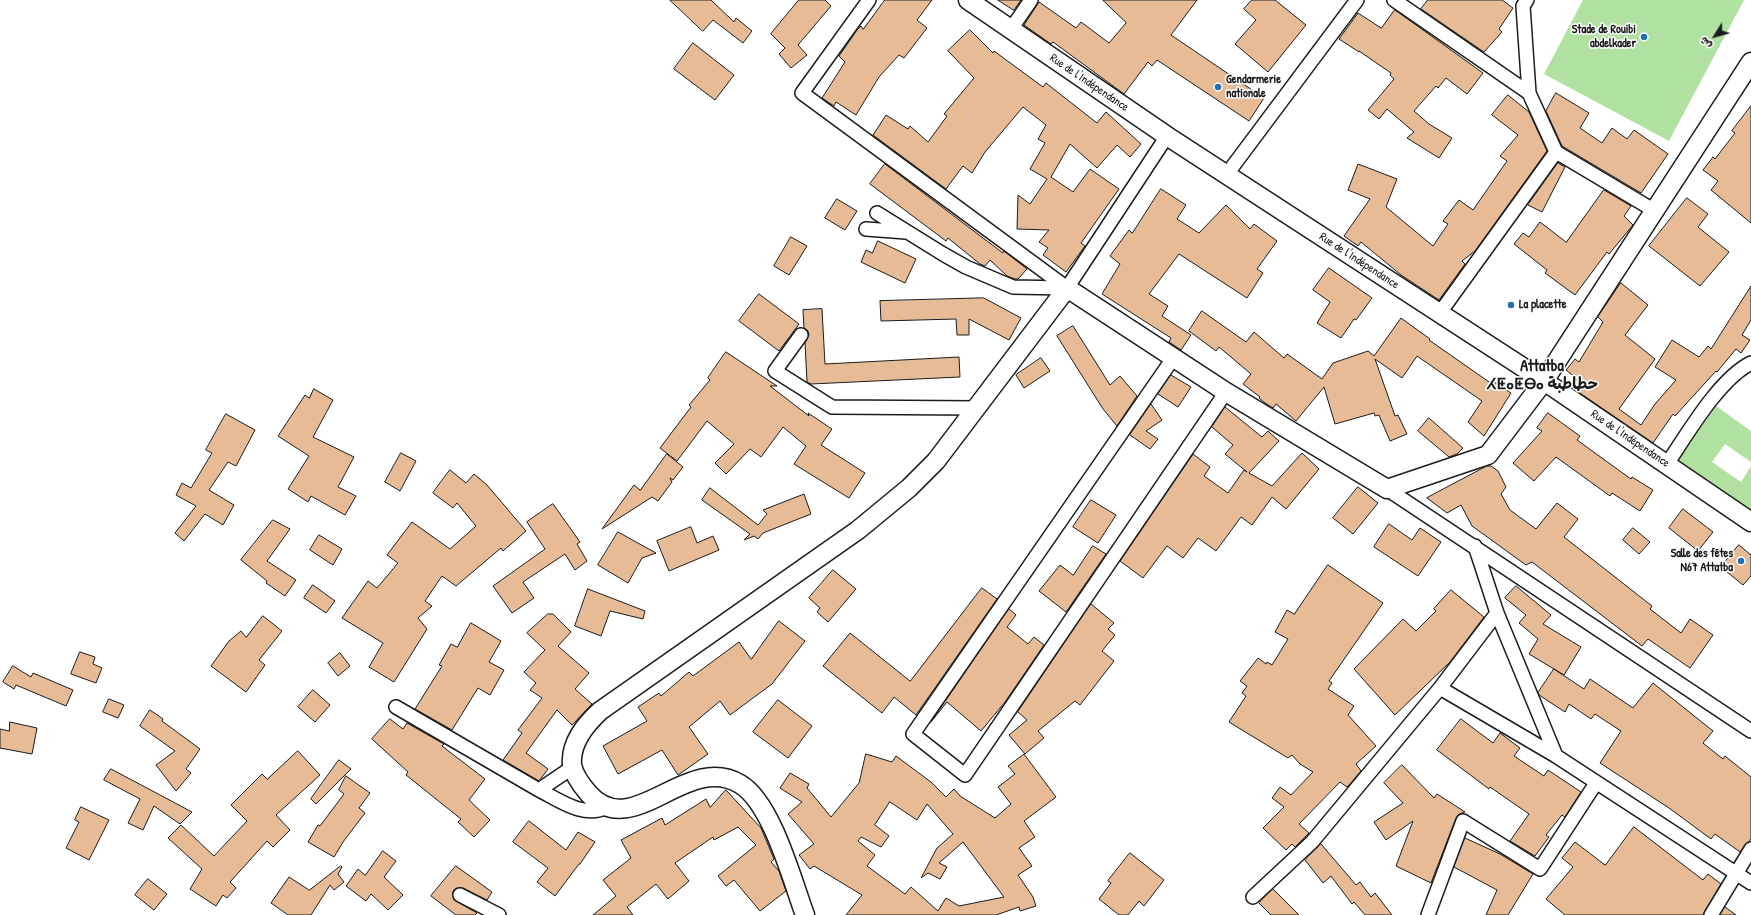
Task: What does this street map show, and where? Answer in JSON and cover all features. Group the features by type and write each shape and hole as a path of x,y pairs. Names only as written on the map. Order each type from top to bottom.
{"main road":[{"name":"Rue de l'Indépendance","path":"968,0 1167,136 1544,381 1751,522"},
{"path":"805,915 766,813 751,792 738,783 717,776 700,778 671,790 645,804 620,808 607,807 594,799 585,790 572,767 573,749 576,740 590,720 600,711 858,530 909,488 936,461 1067,288 1226,392 1387,489 1488,455 1544,381 1751,62"}],"street":[{"path":"869,0 802,93 1067,288"},
{"path":"1010,29 1031,0"},
{"path":"1227,174 1357,0"},
{"path":"1394,0 1529,93"},
{"path":"1526,0 1523,6 1529,93 1556,152 1655,211"},
{"path":"1067,288 1167,136"},
{"path":"1439,314 1556,152"},
{"path":"877,213 966,267 1013,286 1067,288"},
{"path":"866,229 907,232"},
{"path":"802,335 776,371 832,407 976,408"},
{"path":"1174,357 913,734 964,775 1226,392"},
{"path":"1667,464 1722,386 1739,369 1751,363"},
{"path":"1387,489 1475,546 1751,731"},
{"path":"1475,546 1497,613 1556,756"},
{"path":"1253,897 1312,842 1440,688 1497,613"},
{"path":"1440,688 1556,756 1751,883"},
{"path":"396,707 539,790 577,809 598,812 607,807"},
{"path":"539,790 572,767"},
{"path":"1428,915 1463,821 1540,869 1596,783"},
{"path":"1711,915 1751,849"},
{"path":"460,896 499,915"}],"green space":[{"name":"Stade de Rouibi abdelkader","path":"1583,0 1744,0 1669,141 1544,74"},
{"path":"1716,406 1751,431 1751,462 1725,444 1712,462 1741,482 1751,466 1751,514 1677,461"}],"building":[{"path":"670,0 711,0 734,22 736,18 752,31 743,43 713,20 703,31"},
{"path":"799,0 825,0 831,6 798,45 807,55 791,68 779,54 785,48 771,34"},
{"path":"885,0 932,0 917,20 927,28 904,58 899,55 879,77 856,115 836,102 834,106 822,98 845,62 839,56 857,30 861,26 863,29"},
{"path":"998,0 1021,0 1014,10"},
{"path":"1103,0 1197,0 1171,35 1264,98 1249,121 1157,60 1152,66 1148,62 1124,94 1053,42 1051,44 1024,25 1039,2 1076,28 1081,22 1109,43 1126,23"},
{"path":"1252,0 1275,0 1306,25 1268,72 1235,44 1256,20 1244,9"},
{"path":"1428,0 1502,0 1513,8 1499,29 1502,32 1484,52 1421,9"},
{"path":"1395,10 1483,73 1467,94 1446,78 1438,88 1436,86 1414,111 1429,124 1452,138 1439,158 1407,138 1414,132 1387,109 1379,119 1368,110 1394,79 1390,75 1391,73 1339,39 1358,13 1381,28"},
{"path":"970,30 993,53 994,51 1043,87 1046,83 1097,123 1106,112 1141,144 1130,157 1117,145 1097,168 1070,144 1051,177 1073,192 1090,169 1119,189 1081,243 1085,246 1066,272 1043,255 1048,248 1039,242 1049,230 1017,229 1018,195 1030,204 1047,179 1030,169 1045,143 1038,139 1046,125 1023,107 985,152 972,173 963,166 946,189 873,135 886,115 908,129 910,126 928,142 947,116 944,114 974,78 948,51"},
{"path":"693,43 734,75 715,100 674,69"},
{"path":"1556,93 1589,113 1580,128 1602,143 1612,128 1627,139 1634,130 1668,154 1641,193 1562,146 1546,111"},
{"path":"1508,95 1529,112 1547,151 1475,251 1462,261 1465,264 1439,300 1401,275 1361,242 1358,246 1344,236 1370,199 1348,190 1358,164 1397,179 1386,207 1433,246 1448,224 1443,221 1459,200 1473,210 1507,161 1500,156 1518,135 1492,115"},
{"path":"1751,106 1751,223 1711,190 1718,181 1703,170 1713,157 1715,159 1735,133 1732,131"},
{"path":"1558,163 1565,167 1542,212 1528,205"},
{"path":"885,164 1003,253 1004,251 1027,269 1018,279 1015,279 1007,276 990,260 985,266 980,264 948,238 946,241 870,184"},
{"path":"1161,189 1186,205 1177,219 1199,233 1226,205 1250,229 1254,224 1277,241 1257,269 1263,273 1247,298 1179,254 1149,294 1168,306 1162,316 1191,335 1181,350 1169,342 1171,338 1102,294 1120,264 1110,256 1129,230 1132,233"},
{"path":"1604,190 1631,206 1624,216 1633,225 1609,254 1607,252 1575,295 1545,273 1547,270 1514,244 1523,233 1529,237 1540,222 1566,242"},
{"path":"1687,198 1708,214 1698,227 1729,252 1700,286 1649,246"},
{"path":"837,199 857,211 845,230 825,218"},
{"path":"791,237 807,246 789,275 774,266"},
{"path":"878,241 916,259 905,283 861,262 866,250 872,253"},
{"path":"1329,268 1372,298 1356,320 1354,319 1341,338 1317,323 1330,302 1313,290"},
{"path":"1621,283 1648,305 1625,335 1655,359 1619,409 1641,425 1655,404 1676,380 1655,367 1672,340 1699,357 1708,346 1711,349 1751,286 1751,320 1742,335 1750,340 1741,353 1736,349 1717,372 1716,371 1675,416 1673,414 1653,443 1571,387 1577,379 1566,370 1575,359 1579,362 1603,322 1598,317"},
{"path":"759,294 799,324 779,351 739,321"},
{"path":"984,298 1021,318 1009,340 969,319 969,335 957,335 956,319 881,321 880,301"},
{"path":"822,309 825,364 959,357 960,377 811,384 807,382 805,343 809,335 808,331 804,328 803,310"},
{"path":"1202,311 1246,342 1254,332 1284,358 1287,354 1322,379 1333,363 1368,351 1374,356 1401,318 1430,339 1429,340 1492,384 1494,382 1511,393 1484,436 1468,422 1482,401 1417,356 1402,378 1375,359 1395,416 1398,415 1407,434 1390,441 1379,415 1375,416 1374,413 1335,424 1324,387 1296,421 1276,404 1273,408 1265,403 1259,398 1260,397 1243,384 1251,374 1219,347 1216,351 1189,331"},
{"path":"1073,326 1110,385 1120,376 1137,396 1117,426 1103,409 1057,336"},
{"path":"726,352 777,386 770,386 809,416 808,413 832,429 821,445 865,473 849,498 794,464 806,446 783,427 761,457 750,449 726,474 715,463 734,444 707,421 677,461 660,448 691,407 689,405 710,380 708,378"},
{"path":"1041,358 1050,371 1024,388 1016,375"},
{"path":"1171,375 1191,387 1178,407 1158,394"},
{"path":"314,389 333,400 313,437 354,457 338,487 356,496 345,515 311,496 308,502 288,489 309,456 278,436 305,395 309,398"},
{"path":"1151,404 1162,420 1146,431 1158,439 1150,449 1130,435"},
{"path":"1225,407 1262,437 1268,431 1279,441 1249,473 1272,486 1302,453 1319,469 1286,509 1272,497 1252,525 1241,517 1216,551 1198,538 1183,558 1167,546 1143,578 1120,561 1193,454 1210,467 1204,476 1228,493 1244,470 1247,472 1225,454 1233,445 1212,427"},
{"path":"1548,413 1580,436 1577,440 1631,479 1632,477 1653,490 1640,511 1612,493 1610,496 1556,457 1534,481 1513,463 1542,431 1537,428"},
{"path":"226,414 255,430 236,466 228,462 209,490 234,505 223,525 205,514 184,541 175,533 196,506 176,495 182,483 191,488 212,453 206,450"},
{"path":"1429,418 1463,448 1457,454 1449,457 1418,431"},
{"path":"401,453 416,461 400,491 385,482"},
{"path":"667,454 683,467 673,480 670,478 672,482 658,501 652,497 602,529 634,485 640,490"},
{"path":"1487,466 1491,466 1498,471 1506,487 1501,494 1510,510 1536,529 1557,503 1578,519 1564,537 1652,606 1650,609 1681,633 1690,619 1713,635 1690,668 1648,639 1642,646 1532,562 1526,565 1472,526 1461,505 1447,513 1427,498"},
{"path":"450,470 466,483 474,474 487,485 526,531 503,551 501,548 456,586 442,576 425,601 432,606 418,618 427,629 394,682 369,667 383,643 342,618 368,581 377,588 398,563 387,555 412,522 450,549 476,526 457,503 453,508 433,493"},
{"path":"1358,487 1378,503 1353,534 1333,518"},
{"path":"710,488 758,525 767,514 763,510 804,494 811,514 763,533 758,539 754,536 744,540 750,534 702,500"},
{"path":"1091,500 1116,515 1098,543 1073,527"},
{"path":"553,504 580,542 577,544 587,561 575,570 565,554 523,582 534,598 512,613 493,586 545,549 527,522"},
{"path":"1683,509 1713,532 1698,551 1669,528"},
{"path":"273,520 290,529 267,561 296,580 285,596 266,583 267,581 241,560"},
{"path":"1389,524 1412,540 1420,528 1441,542 1418,576 1374,547"},
{"path":"691,527 697,543 713,536 719,550 669,571 657,541"},
{"path":"1633,528 1650,542 1639,554 1623,540"},
{"path":"618,532 656,553 642,558 628,583 598,565"},
{"path":"319,535 342,549 333,565 310,550"},
{"path":"1739,545 1751,555 1751,576 1743,585 1721,567"},
{"path":"1093,546 1106,554 1066,612 1039,591 1060,565 1073,575"},
{"path":"1328,565 1383,603 1329,681 1332,683 1328,689 1354,706 1348,715 1376,746 1356,764 1361,771 1349,785 1347,787 1340,782 1299,824 1309,833 1295,847 1292,844 1286,850 1263,828 1284,807 1272,798 1280,787 1291,795 1313,772 1300,764 1292,755 1288,758 1229,722 1246,696 1242,693 1247,686 1240,681 1258,658 1266,664 1267,662 1272,665 1288,639 1275,632 1287,610 1294,614"},
{"path":"833,570 856,589 828,622 817,612 820,608 809,598"},
{"path":"313,585 335,601 326,613 304,598"},
{"path":"1516,586 1551,615 1543,624 1581,647 1564,675 1529,654 1538,639 1519,623 1526,615 1505,598"},
{"path":"982,588 997,599 916,715 894,697 882,713 823,666 850,633 910,681"},
{"path":"588,589 645,611 643,619 610,611 601,636 575,626"},
{"path":"1451,590 1484,617 1450,662 1395,715 1354,669 1403,619 1416,631 1436,611 1434,609"},
{"path":"1091,604 1114,623 1108,629 1115,635 1102,651 1114,661 1080,705 1075,701 1038,731 1044,738 1025,754 1009,735 1027,720 1018,712"},
{"path":"1009,609 1016,615 1007,627 1028,644 1034,637 1044,645 1005,702 981,731 947,702 931,722"},
{"path":"548,614 553,614 571,632 558,646 589,673 575,689 592,704 572,725 557,710 526,753 548,769 539,781 503,760 522,733 518,730 542,698 530,690 536,683 524,672 545,650 527,633"},
{"path":"263,616 282,631 259,660 265,665 246,692 211,666 229,641 241,631 246,637"},
{"path":"779,621 805,641 772,684 730,715 720,701 689,727 708,754 678,775 662,750 618,774 603,746 647,721 638,707 659,693 661,696 689,672 693,676 739,642 751,659"},
{"path":"471,623 501,641 489,662 504,670 490,695 478,688 452,730 415,709 442,666 439,665 451,644 457,647"},
{"path":"80,652 95,657 93,664 102,668 96,683 71,674"},
{"path":"340,653 350,666 338,676 328,663"},
{"path":"13,666 31,677 33,673 73,690 66,706 16,685 14,689 3,682"},
{"path":"1554,669 1584,689 1590,679 1633,708 1653,683 1713,731 1703,743 1723,759 1725,756 1751,777 1751,839 1740,852 1715,834 1711,839 1669,808 1600,763 1621,731 1595,714 1591,719 1569,704 1565,712 1539,695 1538,693"},
{"path":"313,690 330,705 315,722 298,707"},
{"path":"109,699 124,705 118,718 103,712"},
{"path":"778,700 812,726 788,758 753,732"},
{"path":"150,710 163,719 162,721 200,749 186,769 191,773 176,791 156,765 175,751 140,726"},
{"path":"390,719 403,729 407,723 444,744 442,746 485,779 469,800 490,820 474,837 458,822 461,819 406,775 408,772 372,739"},
{"path":"1461,719 1493,743 1500,733 1520,748 1514,756 1544,776 1548,770 1581,792 1565,817 1562,815 1546,835 1549,837 1535,856 1510,841 1529,814 1490,787 1489,789 1437,750"},
{"path":"10,722 37,728 32,754 0,748 0,729 9,731"},
{"path":"298,751 320,775 276,815 290,830 273,847 267,841 230,882 236,888 227,898 223,895 216,906 190,889 202,869 168,838 181,825 214,856 247,821 231,805 262,774 267,779"},
{"path":"866,754 892,762 896,756 931,782 946,797 954,789 960,796 995,818 1011,804 998,787 1015,774 1008,766 1024,754 1056,797 1024,821 1035,837 1019,848 1032,866 1018,875 1033,897 1036,906 1020,911 1019,907 996,915 846,915 862,895 814,866 810,869 799,855 814,844 788,814 802,802 780,788 790,773 809,784 807,788 831,817 859,783","holes":["890,802 917,820 927,804 953,834 937,848 921,878 928,873 940,879 947,867 939,863 963,842 1004,897 959,906 946,898 938,911 911,887 905,894 867,866 875,855 858,841 861,837 881,847 889,836 875,825"]},
{"path":"339,760 351,769 316,804 311,799"},
{"path":"1402,765 1434,798 1437,794 1465,812 1459,814 1456,818 1431,883 1396,866 1413,821 1386,840 1374,822 1403,803 1384,783"},
{"path":"111,769 192,812 180,824 154,806 143,830 128,823 140,799 104,780"},
{"path":"346,776 370,793 359,808 365,813 343,842 334,857 308,842 318,825 320,826 344,794 339,790"},
{"path":"726,790 761,828 774,859 771,862 779,871 786,891 760,911 734,880 726,886 718,876 756,845 738,827 714,840 713,837 675,863 689,881 668,899 656,884 627,907 633,915 593,915 616,896 603,880 631,858 621,840 662,818 665,825 706,799 710,807"},
{"path":"81,807 109,820 89,860 66,848 79,822 75,820"},
{"path":"529,821 566,850 578,832 595,842 555,896 537,882 548,868 513,842"},
{"path":"1634,827 1703,880 1708,874 1721,884 1703,915 1565,915 1546,899 1573,867 1562,858 1575,842 1605,865"},
{"path":"1465,838 1500,854 1533,874 1508,915 1486,915 1497,890 1454,867"},
{"path":"1321,844 1356,885 1360,882 1371,897 1375,893 1392,915 1365,915 1354,902 1352,904 1331,876 1323,883 1305,860"},
{"path":"383,851 396,861 384,877 403,895 388,910 371,894 366,901 346,886 358,869 365,875"},
{"path":"1130,853 1164,880 1144,906 1139,901 1128,915 1119,915 1099,899 1111,883 1108,881"},
{"path":"341,866 342,867 338,874 344,882 334,890 330,885 311,915 288,915 271,903 289,877 309,890"},
{"path":"456,866 492,892 487,900 463,888 456,888 453,891 454,900 477,913 475,915 456,915 431,896"},
{"path":"148,879 167,894 154,910 135,895"},
{"path":"1273,889 1299,915 1271,915 1259,903"},
{"path":"1725,907 1736,915 1720,915"}],"place":[{"name":"Stade de Rouibi abdelkader","path":"1644,37"},
{"name":"Gendarmerie nationale","path":"1218,87"},
{"name":"La placette","path":"1511,305"},
{"name":"Salle des fêtes N67 Attatba","path":"1741,561"}],"district":[{"name":"Attatba ⵃⵟⴰⵟⴱⴰ حطاطبة","path":"1542,376"}]}
